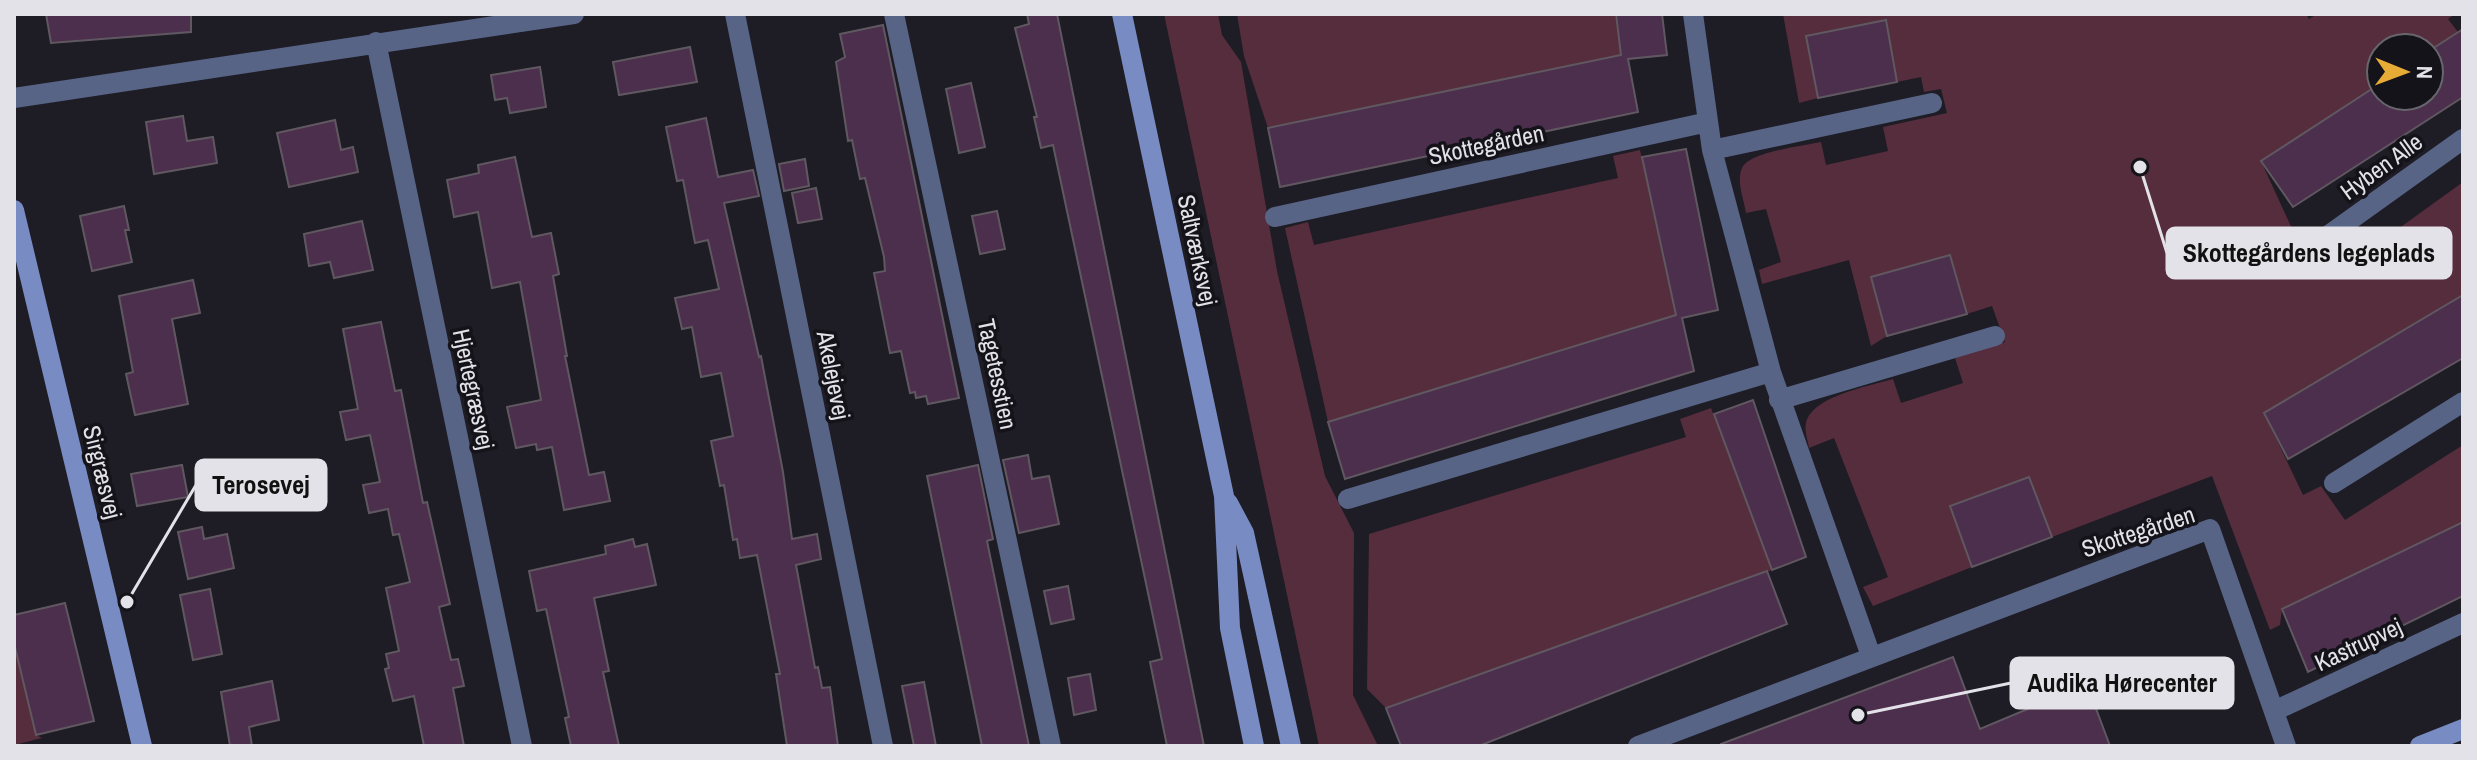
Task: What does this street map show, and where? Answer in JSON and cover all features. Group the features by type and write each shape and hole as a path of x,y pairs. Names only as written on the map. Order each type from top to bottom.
{"street":[{"path":"14,98 574,14"},
{"name":"Akelejevej","path":"735,14 883,746"},
{"name":"Tagetesstien","path":"894,14 1051,746"},
{"name":"Saltværksvej","path":"1122,14 1224,496 1230,628 1254,746"},
{"path":"1693,14 1712,150 1771,372 1871,656"},
{"name":"Hjertegræsvej","path":"376,42 522,746"},
{"path":"1712,150 1932,103"},
{"name":"Skottegården","path":"1275,217 1708,122"},
{"name":"Hyben Alle","path":"2329,235 2463,139"},
{"name":"Sirgræsvej","path":"14,210 142,746"},
{"path":"1779,400 1995,336"},
{"path":"1348,499 1771,372"},
{"path":"2334,483 2463,402"},
{"name":"Saltværksvej","path":"1224,496 1244,533 1291,746"},
{"name":"Skottegården","path":"1638,746 2210,529 2286,746"},
{"name":"Kastrupvej","path":"2274,711 2463,623"},
{"path":"2420,746 2463,729"}],"shaded area":[{"path":"1164,14 1218,14 1222,35 1241,62 1277,271 1325,476 1354,533 1353,695 1378,746 1319,746"},
{"path":"1237,14 1615,14 1621,55 1268,128 1244,56"},
{"path":"1783,14 2306,14 2309,19 2317,14 2455,14 2448,19 2458,32 2445,41 2445,32 2365,32 2365,93 2261,161 2299,244 2316,238 2337,273 2463,182 2463,295 2264,413 2303,495 2321,486 2345,520 2463,445 2463,522 2282,609 2280,625 2270,630 2212,476 2052,537 2029,477 1951,506 1972,567 1873,606 1863,587 1888,577 1834,438 1809,448 1806,423 1819,406 1830,399 1893,379 1901,403 1963,383 1955,358 2005,342 1992,306 1967,314 1950,255 1871,277 1887,336 1871,346 1849,260 1762,284 1759,270 1781,262 1766,209 1746,213 1740,179 1747,162 1777,150 1821,142 1826,165 1888,151 1883,127 1947,113 1941,89 1924,92 1921,77 1897,82 1885,20 1806,36 1818,98 1799,103"},
{"path":"1640,150 1676,315 1328,422 1285,228 1308,222 1314,245 1618,178 1613,156"},
{"path":"1711,408 1772,570 1386,708 1367,689 1369,534 1686,437 1680,419"},
{"path":"14,643 36,735 42,738 14,745"}],"building":[{"path":"46,14 191,14 191,32 51,43"},
{"path":"1027,14 1057,14 1204,746 1167,746 1150,662 1162,659 1053,145 1041,148 1034,117 1037,117 1015,28 1029,24"},
{"path":"1616,14 1662,14 1667,55 1628,59 1638,112 1280,187 1268,128 1621,55"},
{"path":"1886,20 1897,82 1818,98 1806,36"},
{"path":"883,25 959,398 928,404 926,396 916,398 915,392 910,393 901,351 890,353 874,273 885,271 884,257 865,178 860,179 852,140 848,141 836,62 845,57 840,34"},
{"path":"2463,29 2463,97 2445,109 2445,41"},
{"path":"690,47 697,82 619,95 613,62"},
{"path":"540,67 546,107 510,113 507,98 495,100 491,75"},
{"path":"971,83 985,147 959,153 946,89"},
{"path":"2365,93 2365,112 2440,112 2293,207 2261,161"},
{"path":"183,116 187,141 213,137 217,163 154,174 146,122"},
{"path":"706,118 718,177 753,170 759,196 724,203 761,356 792,539 817,534 821,559 796,565 815,668 818,667 822,688 830,687 838,746 787,746 776,674 780,674 757,555 740,558 737,539 733,540 724,485 720,486 711,441 733,436 721,373 701,377 692,327 682,329 675,298 719,289 708,240 695,243 683,180 677,181 666,127"},
{"path":"335,120 341,150 353,147 358,172 289,187 277,133"},
{"path":"1686,149 1718,310 1682,318 1694,371 1345,479 1328,422 1676,315 1642,157"},
{"path":"515,157 532,237 551,233 559,274 553,276 565,356 589,475 604,472 610,501 564,510 552,447 537,450 536,444 516,448 507,407 541,400 520,282 492,288 478,212 454,217 447,180 479,173 478,165"},
{"path":"805,159 809,186 784,191 779,164"},
{"path":"816,188 822,219 798,223 792,193"},
{"path":"124,206 129,230 125,230 132,262 92,271 80,216"},
{"path":"997,211 1005,249 980,254 972,216"},
{"path":"362,221 373,270 334,278 330,262 309,266 304,234"},
{"path":"1950,255 1967,314 1887,336 1871,277"},
{"path":"193,280 200,313 172,319 188,404 135,415 126,374 133,372 119,296"},
{"path":"2463,295 2463,358 2288,459 2264,413"},
{"path":"381,322 395,391 401,390 423,503 427,502 450,604 439,607 451,660 458,659 464,686 453,688 464,746 424,746 414,696 393,701 385,669 389,668 386,654 399,651 386,588 410,582 399,534 393,535 388,509 369,513 363,485 380,482 370,435 346,440 340,412 358,409 343,329"},
{"path":"1753,400 1806,557 1772,570 1714,414"},
{"path":"1028,455 1032,479 1049,476 1059,524 1019,533 1003,460"},
{"path":"182,465 188,497 137,506 131,474"},
{"path":"978,465 993,539 987,541 1029,746 982,746 927,476"},
{"path":"2029,477 2052,537 1972,567 1950,506"},
{"path":"2463,522 2463,596 2308,672 2282,609"},
{"path":"202,527 204,539 227,534 234,568 188,579 178,532"},
{"path":"633,539 635,547 647,544 656,585 594,598 609,671 603,672 619,746 571,746 565,718 569,717 546,609 537,611 529,571 606,554 605,546"},
{"path":"1767,571 1787,624 1479,746 1401,746 1386,708"},
{"path":"1068,586 1074,619 1051,624 1044,591"},
{"path":"210,589 222,654 193,660 180,595"},
{"path":"65,603 94,721 36,735 14,643 14,615"},
{"path":"1953,657 1980,729 2047,701 2092,698 2110,746 1721,746 1721,744"},
{"path":"1090,674 1096,710 1074,715 1068,678"},
{"path":"272,681 279,720 249,727 252,746 230,746 221,692"},
{"path":"924,682 936,746 914,746 902,686"}],"place":[{"name":"Skottegårdens legeplads","path":"2140,167"},
{"name":"Terosevej","path":"127,602"},
{"name":"Audika Hørecenter","path":"1858,715"}]}
